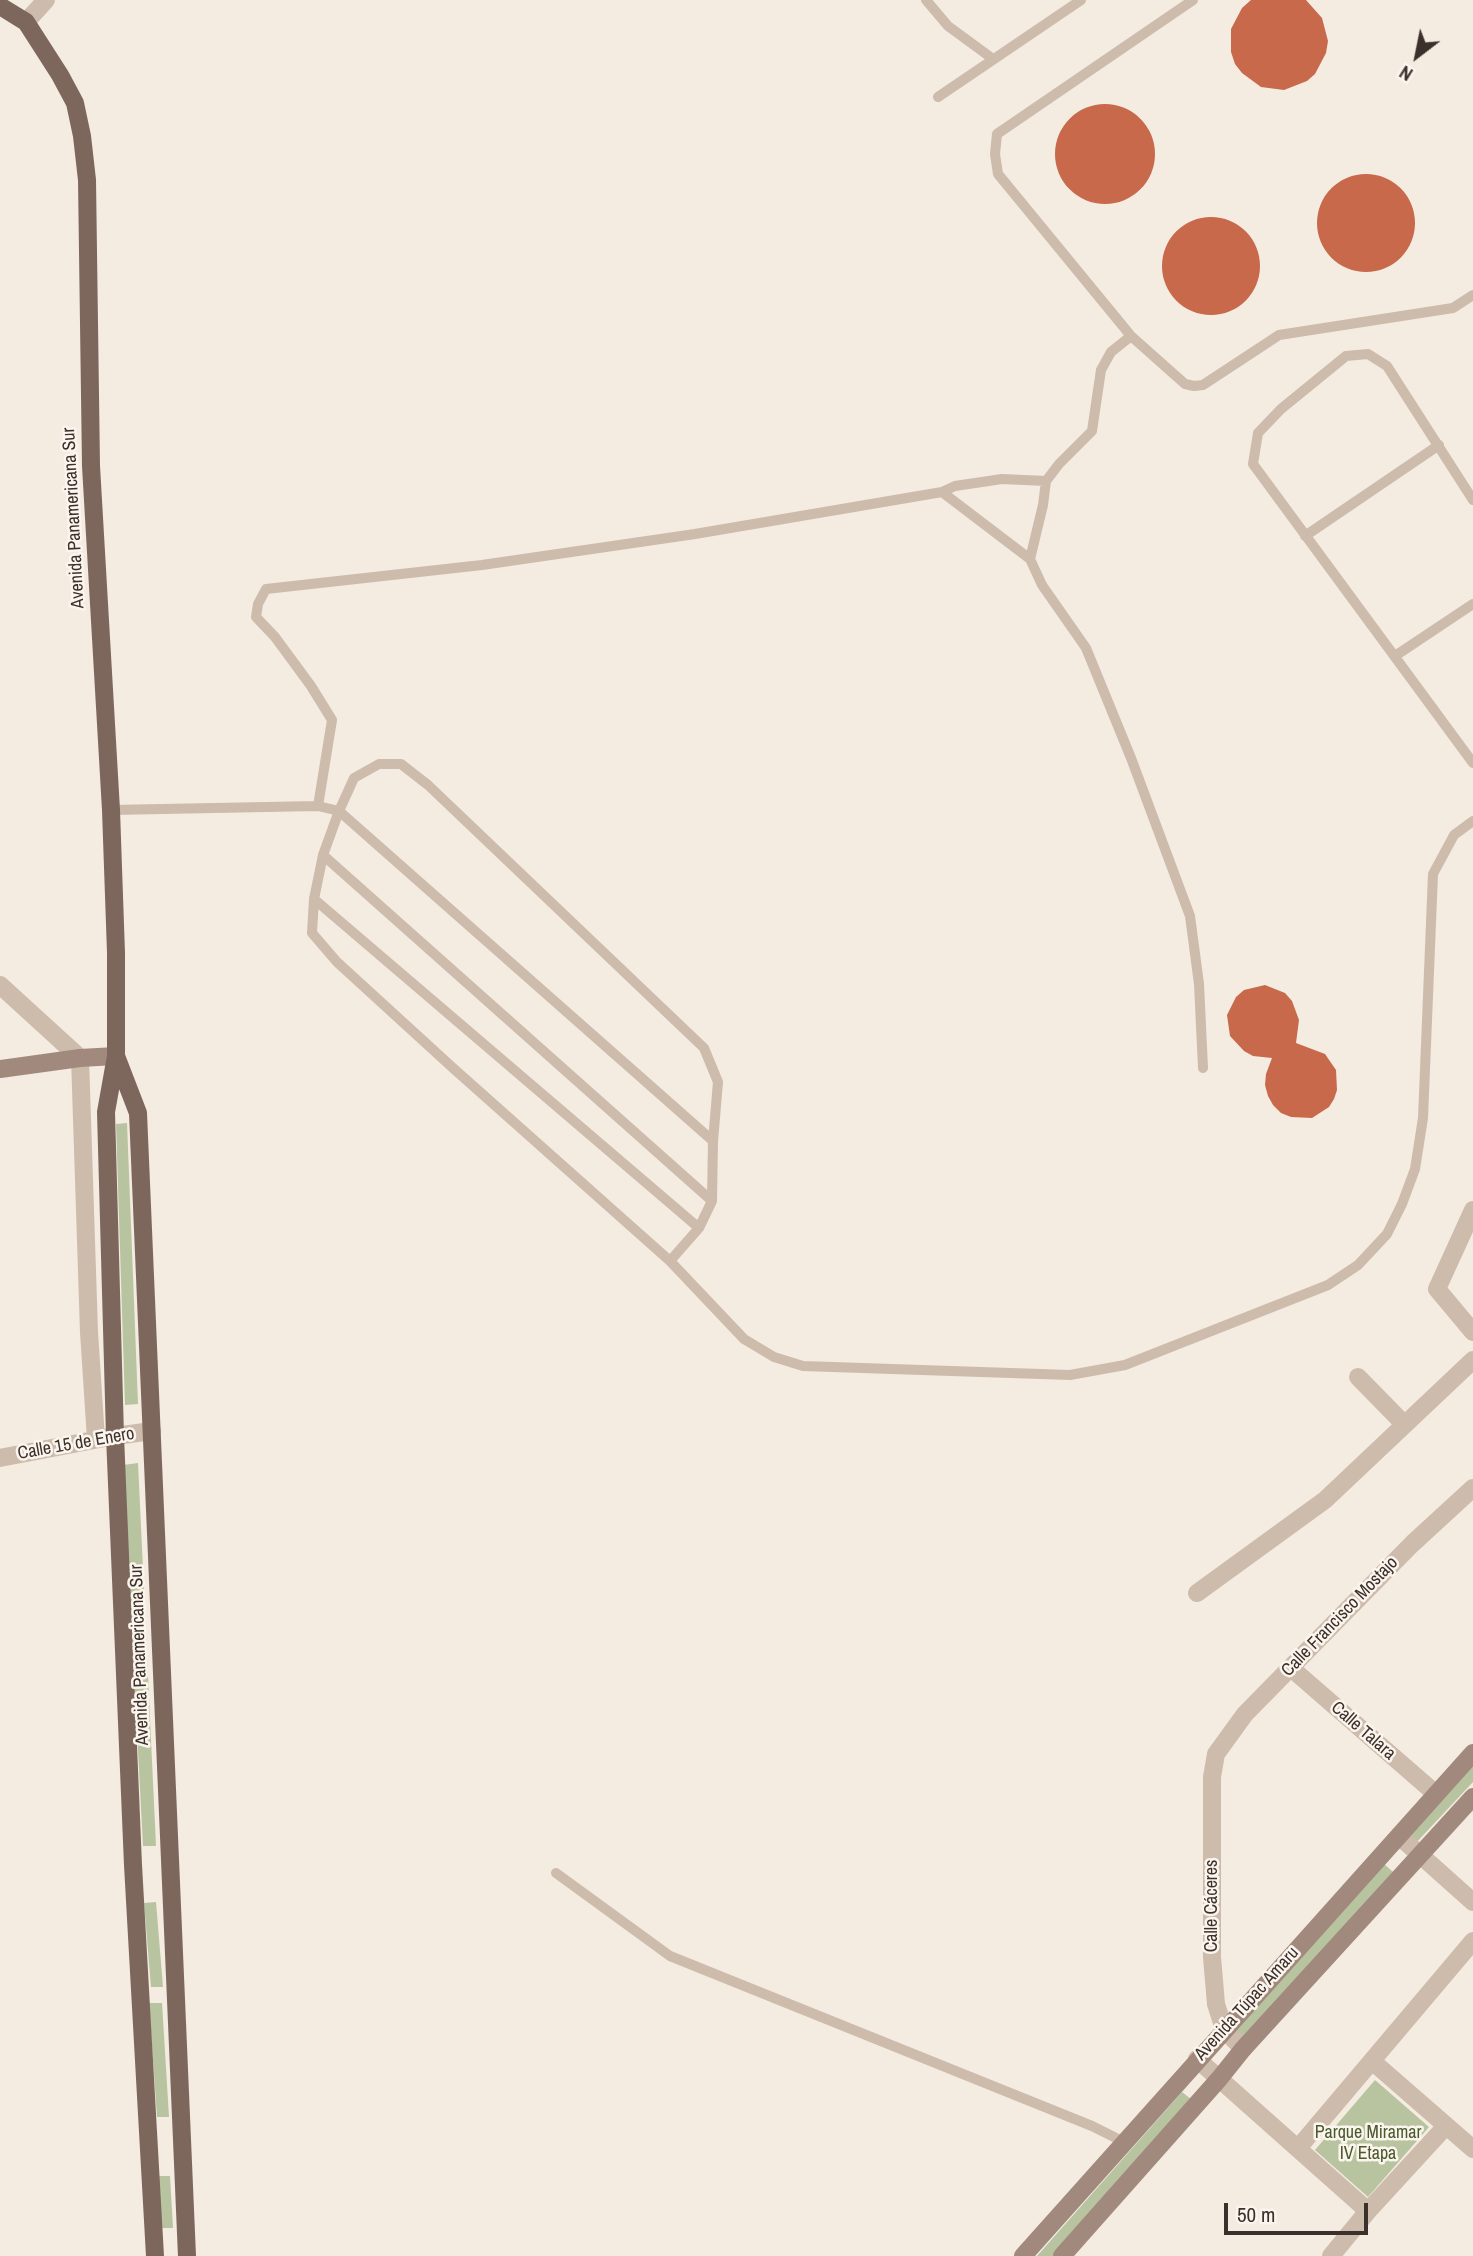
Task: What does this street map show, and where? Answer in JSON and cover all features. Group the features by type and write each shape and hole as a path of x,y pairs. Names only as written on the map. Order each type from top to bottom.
{"main road":[{"name":"Avenida Panamericana Sur","path":"0,6 26,22 75,103 86,169 91,466 111,810 116,953 117,1056 106,1112 115,1436 133,1865 155,2256"},
{"name":"Avenida Panamericana Sur","path":"117,1056 138,1113 187,2256"}],"street":[{"path":"26,22 47,0"},
{"path":"0,985 80,1058 89,1332 96,1439"},
{"path":"0,1069 117,1056"},
{"path":"1473,1210 1437,1289 1473,1332"},
{"path":"1197,1593 1325,1500 1473,1360"},
{"path":"1358,1377 1404,1424"},
{"name":"Calle 15 de Enero","path":"0,1458 152,1431"},
{"name":"Calle Francisco Mostajo","path":"1216,1754 1245,1714 1412,1544 1473,1488"},
{"name":"Calle Talara","path":"1291,1668 1436,1794"},
{"name":"Avenida Túpac Amaru","path":"1023,2256 1473,1753"},
{"name":"Calle Cáceres","path":"1216,1754 1212,1777 1212,1957 1216,2004 1224,2029 1243,2049"},
{"name":"Avenida Túpac Amaru","path":"1062,2256 1243,2049 1473,1797"},
{"path":"1398,1836 1473,1902"},
{"path":"1299,2147 1473,1941"},
{"path":"1197,2059 1368,2211"},
{"path":"1372,2061 1473,2149"},
{"path":"1331,2256 1368,2211 1446,2126"}],"lane":[{"path":"926,0 948,26 993,59"},
{"path":"938,97 1081,0"},
{"path":"1193,0 997,134 995,154 998,174 1131,335 1185,384 1203,385 1279,335 1453,308 1473,295"},
{"path":"1030,559 1046,481 1059,464 1092,432 1101,370 1111,352 1131,335"},
{"path":"1473,500 1387,366 1368,355 1346,356 1281,409 1258,433 1253,464 1473,763"},
{"path":"1305,536 1439,445"},
{"path":"318,806 332,720 275,637 256,617 258,604 266,589 482,565 695,534 943,492 955,486 1002,479 1046,481"},
{"path":"943,492 1030,559 1042,586 1086,648 1131,758 1190,916 1199,984 1203,1068"},
{"path":"1395,656 1473,604"},
{"path":"670,1261 699,1228 712,1201 718,1082 704,1048 428,785 401,764 379,764 354,778 323,855 314,898 312,933 337,962 670,1261 744,1339 774,1357 803,1366 1070,1374 1125,1365 1328,1285 1358,1265 1387,1234 1415,1170 1423,1118 1433,874 1454,835 1473,821"},
{"path":"111,810 318,806 339,811 713,1142"},
{"path":"323,855 712,1201"},
{"path":"314,898 699,1228"},
{"path":"556,1872 670,1956 1080,2121 1124,2142"}],"green space":[{"path":"127,1123 138,1404 125,1405 116,1124"},
{"path":"138,1463 156,1846 143,1846 123,1465"},
{"path":"1473,1761 1473,1782 1414,1845 1402,1834"},
{"path":"1382,1862 1393,1872 1242,2040 1233,2031"},
{"path":"156,1902 163,1987 151,1987 144,1903"},
{"path":"149,2003 162,2003 169,2117 157,2117"},
{"name":"Parque Miramar IV Etapa","path":"1375,2080 1429,2127 1368,2197 1315,2150"},
{"path":"1182,2092 1191,2099 1058,2256 1037,2256"},
{"path":"157,2176 170,2176 173,2228 161,2228"}],"building":[{"path":"1251,0 1306,0 1322,18 1328,41 1326,53 1315,74 1307,81 1284,90 1261,87 1242,73 1235,64 1231,52 1231,29 1242,8"},
{"path":"1105,104 1133,112 1147,126 1155,154 1147,182 1133,196 1105,204 1077,196 1063,182 1055,154 1063,126 1077,112"},
{"path":"1366,174 1393,182 1407,196 1415,223 1407,250 1393,264 1366,272 1339,264 1325,250 1317,223 1325,196 1339,182"},
{"path":"1211,217 1238,225 1252,239 1260,266 1252,293 1238,307 1211,315 1184,307 1170,293 1162,266 1170,239 1184,225"},
{"path":"1265,985 1285,993 1292,1001 1299,1020 1296,1043 1325,1054 1336,1070 1337,1090 1334,1099 1329,1107 1312,1118 1291,1117 1281,1113 1273,1105 1265,1085 1272,1058 1253,1056 1244,1051 1230,1036 1227,1015 1236,997 1244,990"}]}
